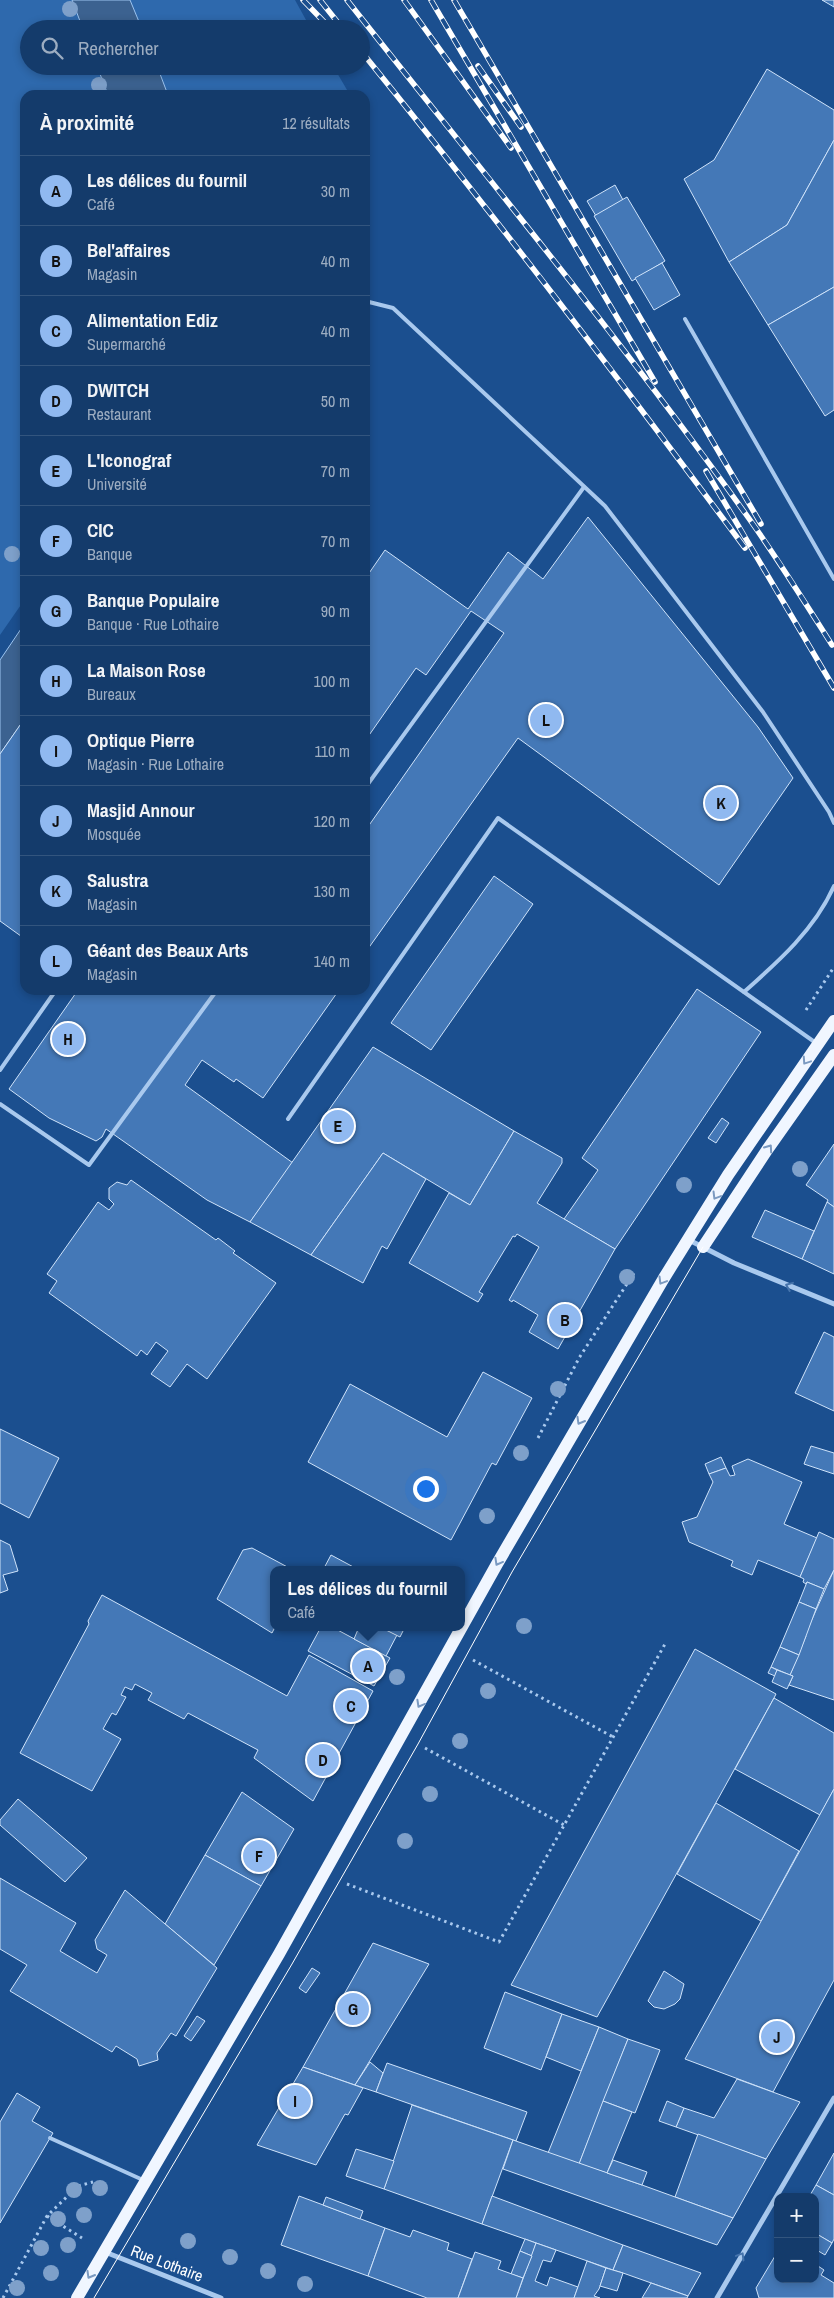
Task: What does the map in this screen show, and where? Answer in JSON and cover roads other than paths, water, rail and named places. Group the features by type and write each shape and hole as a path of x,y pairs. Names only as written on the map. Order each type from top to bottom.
{"main road":[{"path":"465,1623 524,1516 664,1278 728,1175 834,1021"},
{"path":"703,1248 767,1150 834,1055"},
{"path":"77,2298 324,1876 460,1631"}],"street":[{"path":"689,1240 734,1263 834,1304"},
{"path":"717,2298 834,2098"},
{"name":"Rue Lothaire","path":"104,2252 221,2298"}],"lane":[{"path":"370,302 393,308 604,506 763,712 829,812 834,823"},
{"path":"685,319 834,579"},
{"path":"370,781 584,487"},
{"path":"288,1119 498,818 818,1044"},
{"path":"744,992 787,954 826,904 834,886"},
{"path":"0,1070 52,995"},
{"path":"0,1104 89,1165 213,995"},
{"path":"50,2138 145,2181"}],"tram line":[{"path":"94,2298 292,1964 418,1744 512,1572 703,1247"}],"railway":[{"path":"303,0 322,20"},
{"path":"320,0 336,20"},
{"path":"347,0 363,20"},
{"path":"404,0 511,148"},
{"path":"431,0 655,382"},
{"path":"454,0 761,524"},
{"path":"370,29 549,254 697,447 756,529 832,645"},
{"path":"370,62 556,298 745,548"},
{"path":"478,66 521,127"},
{"path":"706,471 834,688"}],"place":[{"name":"Géant des Beaux Arts","path":"546,720"},
{"name":"Salustra","path":"721,803"},
{"name":"La Maison Rose","path":"68,1039"},
{"name":"L'Iconograf","path":"338,1126"},
{"name":"Bel'affaires","path":"565,1320"},
{"name":"Les délices du fournil","path":"368,1666"},
{"name":"Alimentation Ediz","path":"351,1706"},
{"name":"DWITCH","path":"323,1760"},
{"name":"CIC","path":"259,1856"},
{"name":"Banque Populaire","path":"353,2009"},
{"name":"Masjid Annour","path":"777,2037"},
{"name":"Optique Pierre","path":"295,2101"}]}
